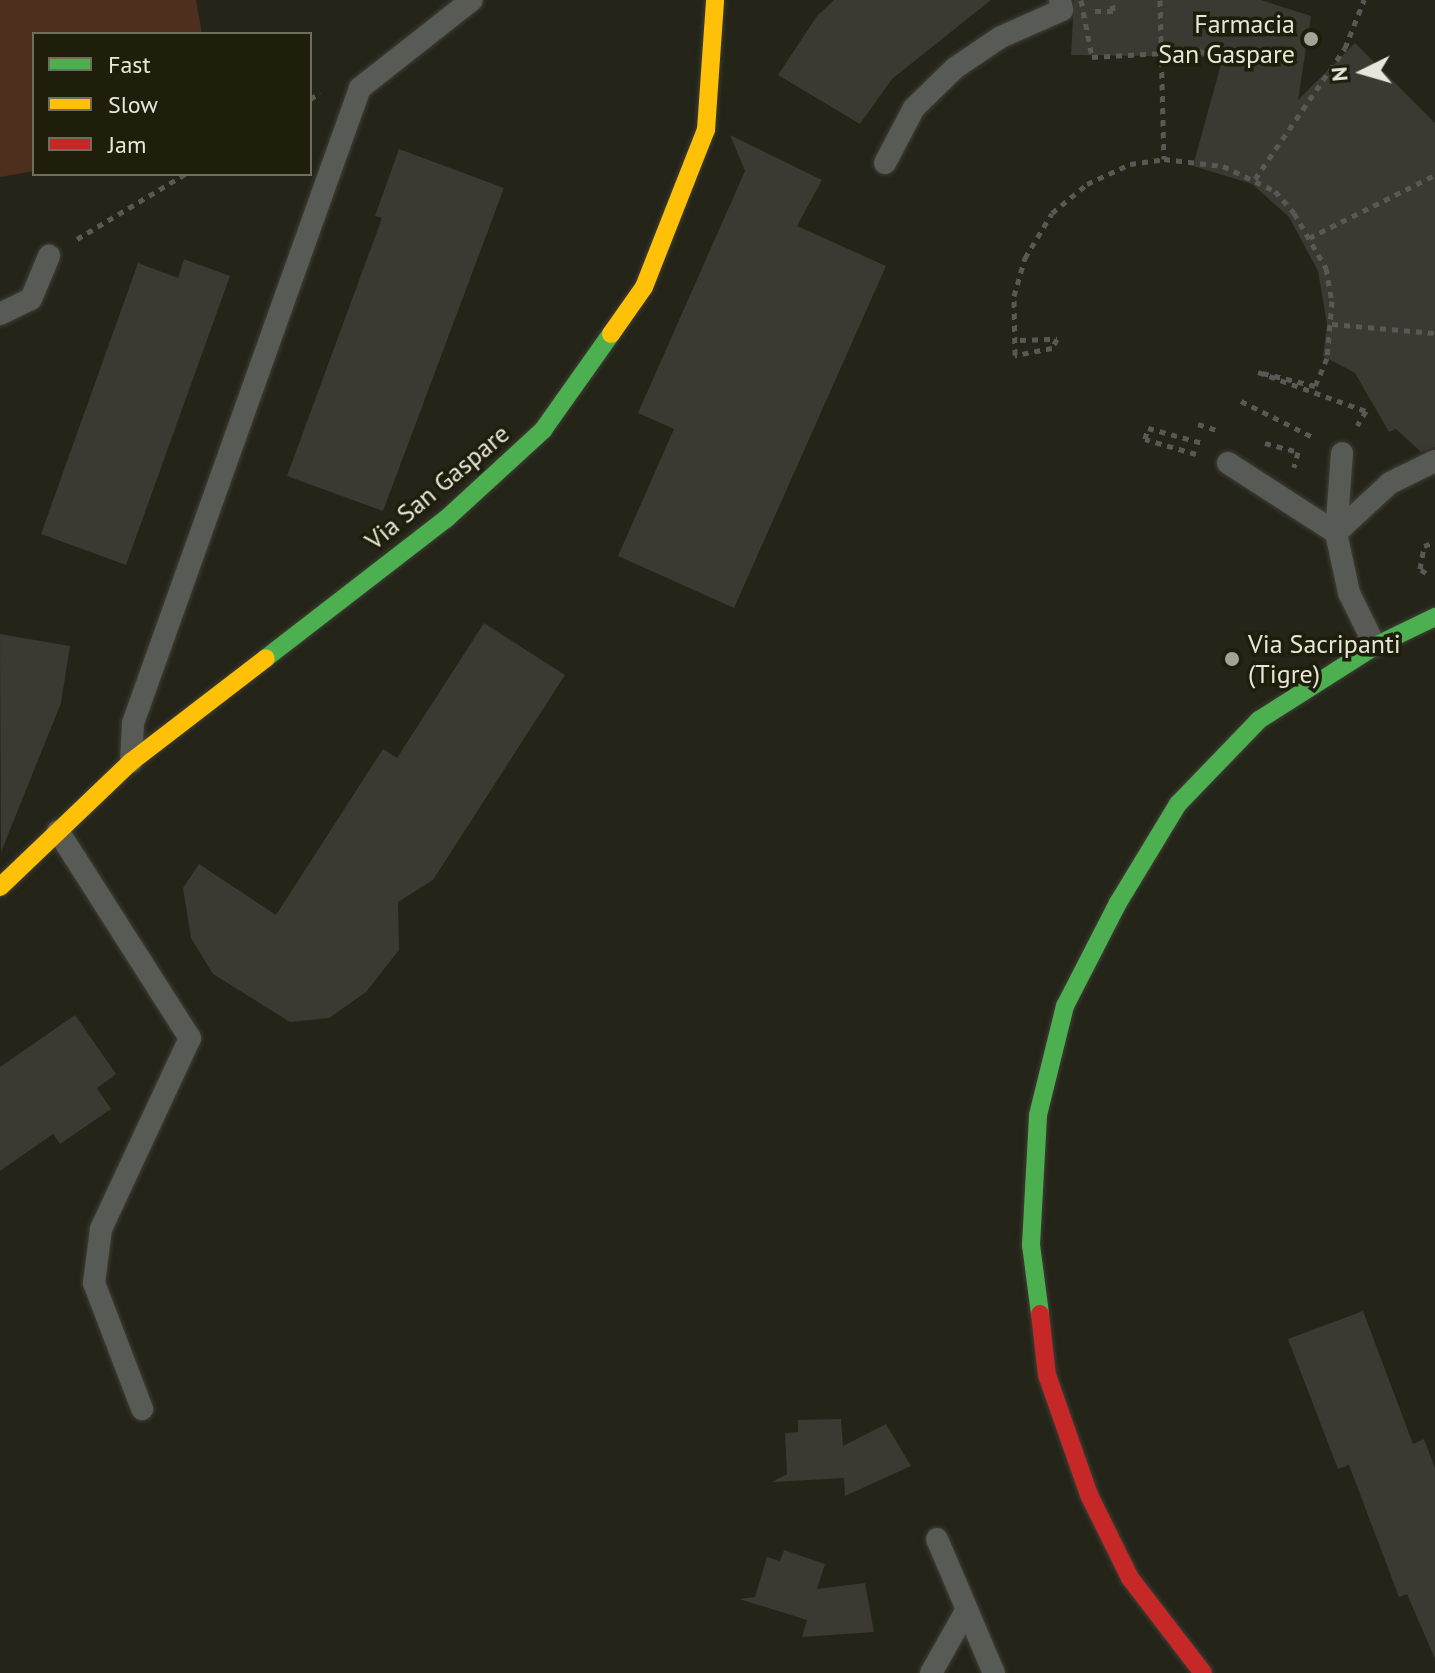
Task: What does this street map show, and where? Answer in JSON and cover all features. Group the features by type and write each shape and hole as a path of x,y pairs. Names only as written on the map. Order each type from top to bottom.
{"street":[{"name":"Via San Gaspare","path":"0,887 131,762 446,519 543,430 650,273 706,130 715,0"},
{"path":"1203,1673 1130,1578 1089,1495 1047,1375 1031,1245 1038,1115 1065,1006 1118,903 1178,804 1259,720 1375,646 1435,617"}],"lane":[{"path":"131,762 133,723 360,88 472,0"},
{"path":"885,163 914,108 955,68 1001,37 1062,10 1060,0"},
{"path":"0,314 31,299 49,256"},
{"path":"1342,453 1336,533 1349,593 1375,646"},
{"path":"1336,533 1390,483 1435,461"},
{"path":"1228,463 1336,533"},
{"path":"58,831 190,1038 99,1242 94,1283 142,1409"},
{"path":"937,1539 965,1613 994,1673"},
{"path":"931,1673 965,1613"}],"path":[{"path":"1081,0 1092,57 1199,51 1232,61"},
{"path":"1160,0 1164,159"},
{"path":"1255,179 1345,48 1364,0"},
{"path":"1020,340 1057,339 1052,348 1015,355 1014,296 1025,258 1052,213 1110,170 1164,159 1223,166 1275,191 1326,268 1332,324 1327,358 1315,386 1258,372 1366,411"},
{"path":"1309,238 1435,175"},
{"path":"49,256 182,176"},
{"path":"1332,324 1435,333"},
{"path":"1241,401 1342,453"},
{"path":"1435,542 1424,546 1420,569 1435,578"}],"shaded area":[{"path":"0,0 196,0 202,32 32,32 32,171 0,177"}],"building":[{"path":"834,0 991,0 892,79 860,124 778,75 817,16"},
{"path":"1074,0 1261,0 1311,16 1298,100 1355,43 1435,123 1435,447 1421,452 1396,429 1389,432 1355,373 1323,356 1327,324 1318,271 1289,217 1252,184 1193,166 1223,57 1071,55"},
{"path":"730,135 822,180 797,226 886,266 734,608 618,556 674,429 638,413 745,171"},
{"path":"399,149 504,188 383,511 287,476 382,218 375,216"},
{"path":"184,259 230,276 126,565 41,534 138,263 178,278"},
{"path":"484,623 565,675 433,880 398,902 399,950 366,992 329,1018 290,1022 213,974 191,938 183,888 199,864 276,915 383,749 397,758"},
{"path":"0,634 70,646 61,703 1,852"},
{"path":"75,1015 116,1074 97,1088 111,1109 60,1144 53,1134 0,1171 0,1067"},
{"path":"1363,1311 1413,1444 1424,1439 1435,1468 1435,1659 1407,1594 1399,1597 1349,1465 1338,1469 1288,1339"},
{"path":"841,1419 843,1446 886,1424 911,1466 845,1496 844,1478 772,1482 787,1474 785,1433 798,1432 798,1420"},
{"path":"784,1550 825,1564 817,1589 865,1583 874,1632 802,1637 807,1620 739,1599 755,1597 767,1557 780,1561"}],"traffic: fast":[{"path":"266,658 446,519 543,430 611,334"},
{"path":"1040,1314 1031,1245 1038,1115 1065,1006 1118,903 1178,804 1259,720 1375,646 1435,617"}],"traffic: slow":[{"path":"611,334 644,287 706,130 715,0"},
{"path":"0,887 131,762 266,658"}],"traffic: jam":[{"path":"1040,1314 1047,1375 1089,1495 1130,1578 1203,1673"}],"place":[{"name":"Farmacia San Gaspare","path":"1311,39"},
{"name":"Via Sacripanti (Tigre)","path":"1232,659"}]}
